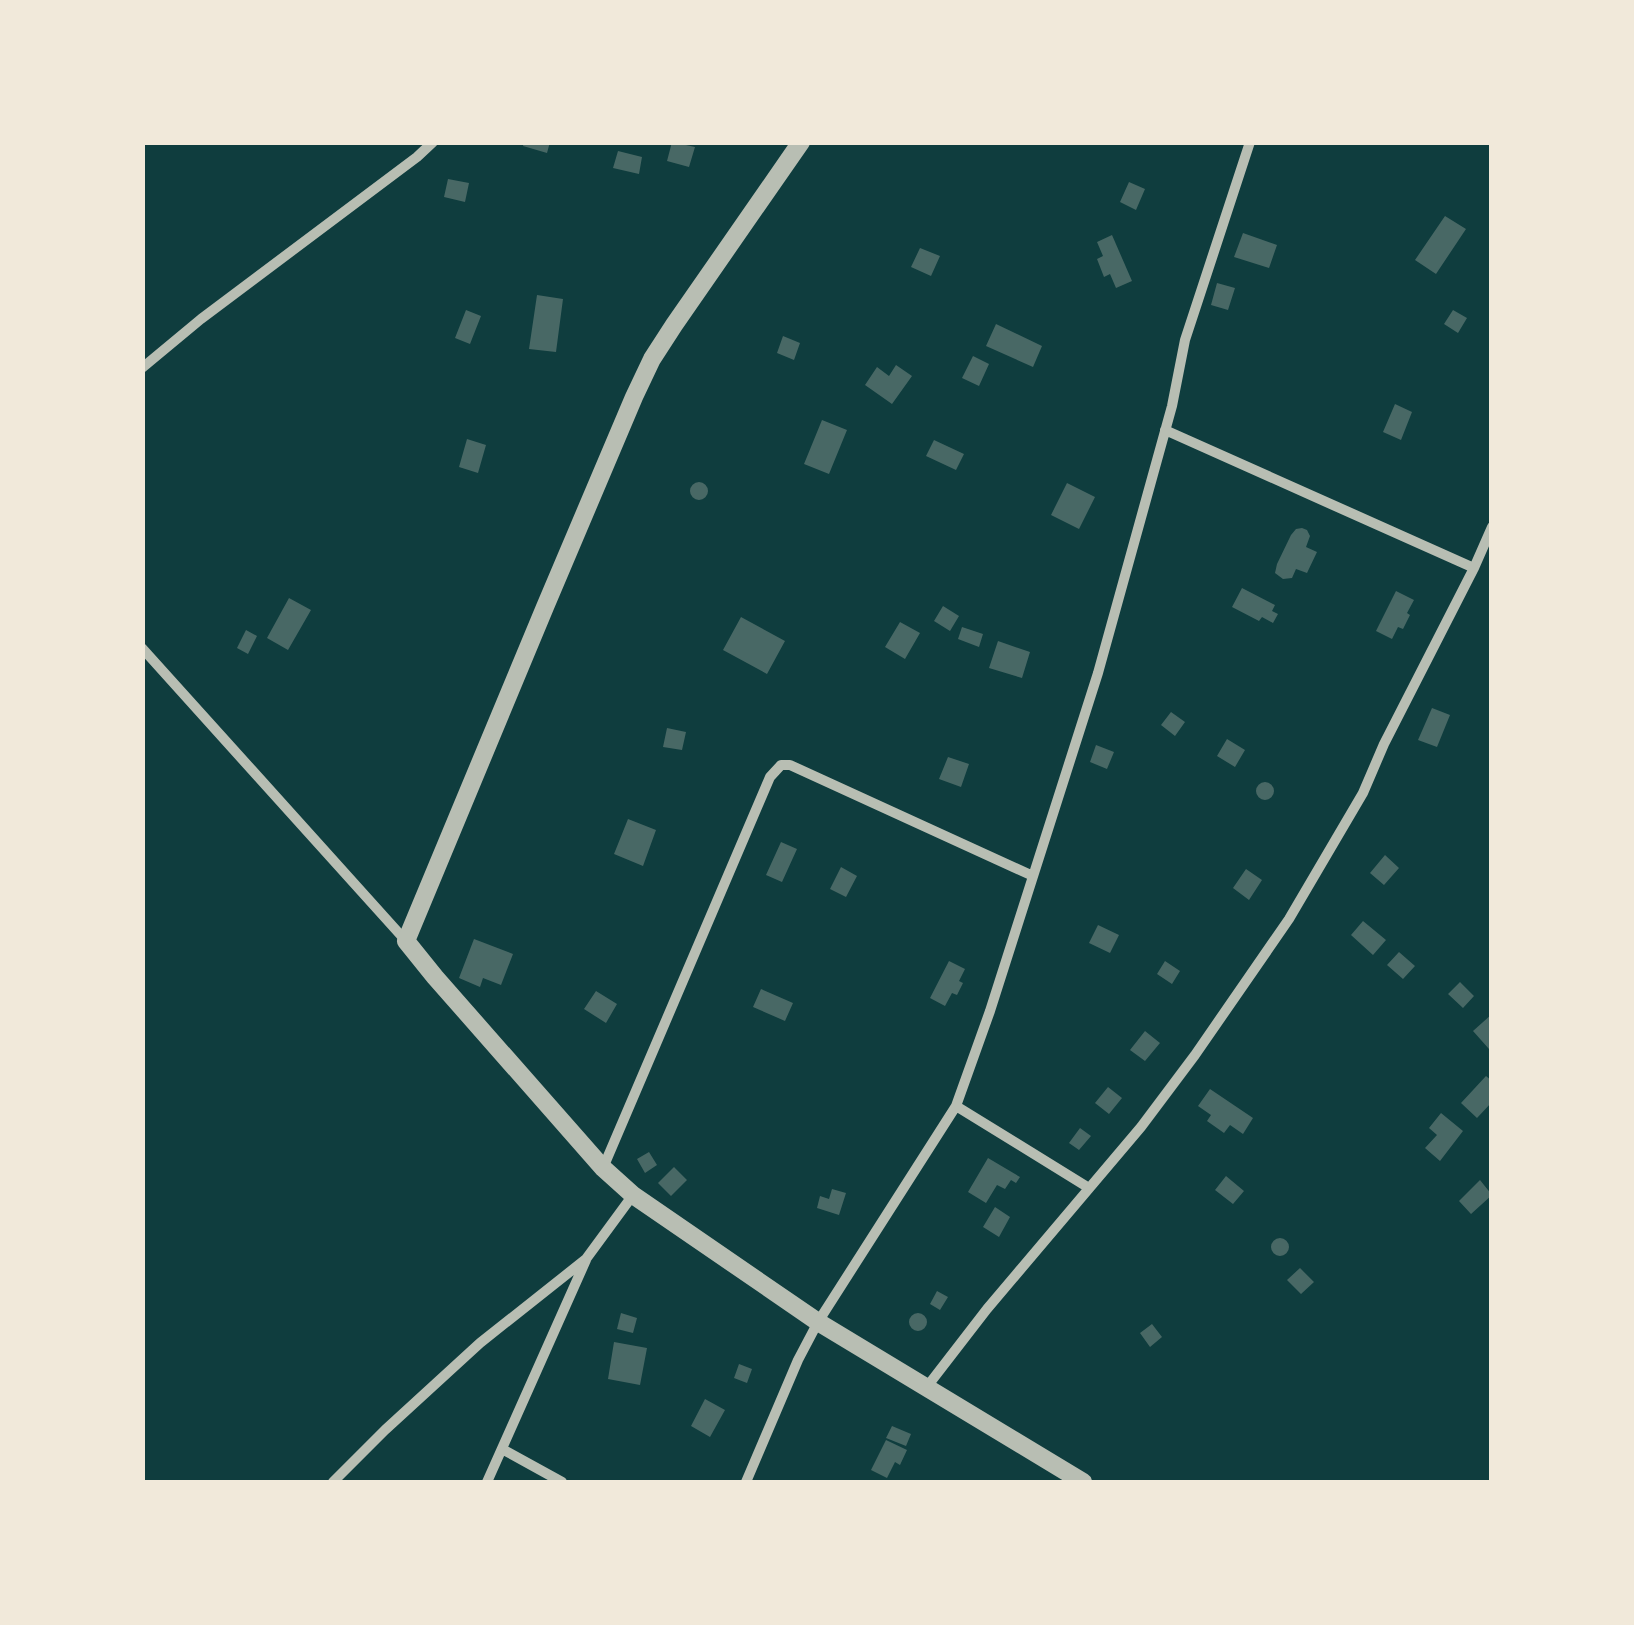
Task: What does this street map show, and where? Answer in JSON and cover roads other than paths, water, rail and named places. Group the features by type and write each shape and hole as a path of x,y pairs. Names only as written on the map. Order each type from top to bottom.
{"street":[{"path":"142,368 433,142"},
{"path":"406,941 646,372 674,325 801,142"},
{"path":"746,1482 818,1322 956,1106 1098,672 1165,430 1185,340 1250,142"},
{"path":"1165,430 1474,568"},
{"path":"926,1388 987,1309 1141,1127 1196,1055 1289,919 1363,793 1492,527"},
{"path":"142,648 604,1168 633,1195 818,1322 1083,1482"},
{"path":"604,1168 770,778 781,765 790,765 1033,876"},
{"path":"956,1106 1089,1188"},
{"path":"486,1482 586,1258 633,1195"},
{"path":"332,1482 480,1343 586,1258"},
{"path":"502,1449 562,1482"}]}
